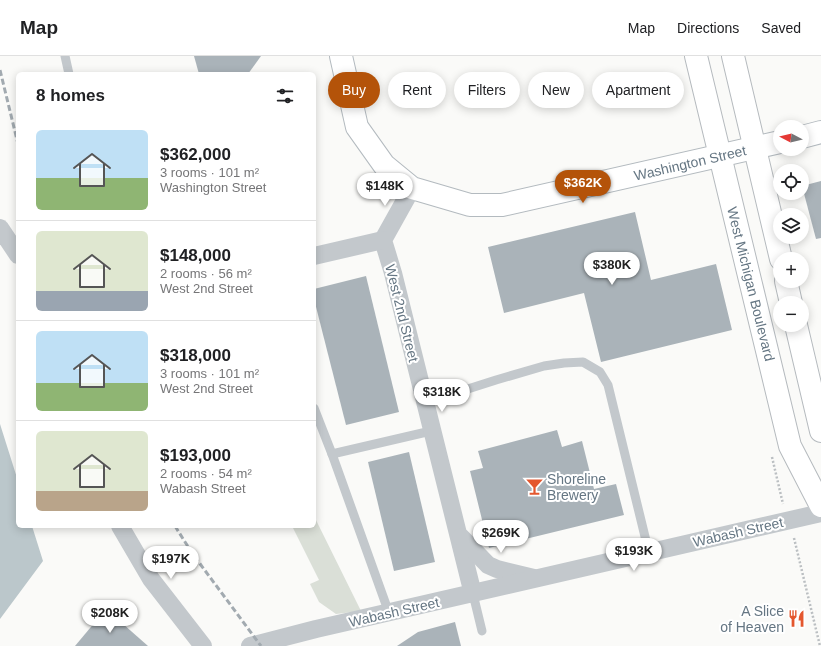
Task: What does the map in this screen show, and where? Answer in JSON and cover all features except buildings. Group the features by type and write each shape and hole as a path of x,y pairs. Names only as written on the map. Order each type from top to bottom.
{"main road":[{"path":"341,56 357,127 384,165 412,188"},
{"name":"West Michigan Boulevard","path":"696,56 790,446 821,506"},
{"path":"733,56 779,252"},
{"path":"809,135 821,132"},
{"name":"Washington Street","path":"412,188 470,205 502,205 773,144"},
{"path":"798,332 821,431"}],"street":[{"path":"316,252 383,240 412,188"},
{"path":"0,228 16,252"},
{"name":"West 2nd Street","path":"383,240 393,273 424,402 460,535 473,594"},
{"name":"Wabash Street","path":"250,646 316,629 821,513"},
{"path":"121,528 151,579 203,646"},
{"name":"Wabash Street","path":"460,535 488,565 497,569 538,579"}],"lane":[{"path":"65,56 69,72"},
{"path":"424,402 544,366 583,362 600,372 608,385 649,553"},
{"path":"316,413 389,613"},
{"path":"332,454 432,431"},
{"path":"473,594 482,632"}],"path":[{"path":"796,545 820,646"}],"shaded area":[{"path":"0,424 16,475 16,528 33,528 43,561 0,619"},
{"path":"316,520 361,611 336,614 319,602 310,584 319,580 293,528 316,528"}],"railway":[{"path":"0,70 16,136"},
{"path":"176,528 192,553 261,646"}],"place":[{"name":"Shoreline Brewery","path":"534,487"},
{"name":"A Slice of Heaven","path":"797,619"}]}
